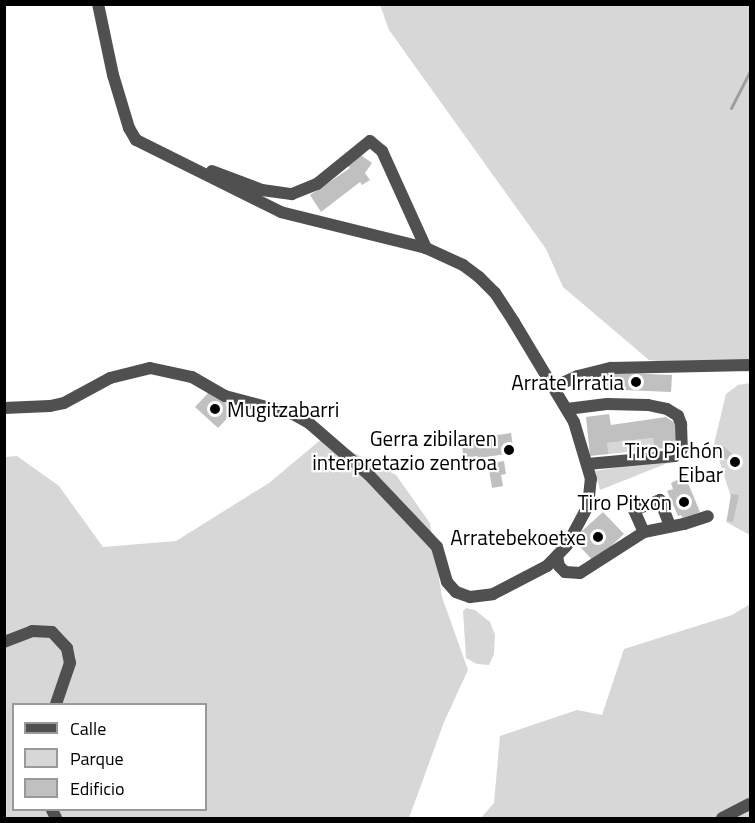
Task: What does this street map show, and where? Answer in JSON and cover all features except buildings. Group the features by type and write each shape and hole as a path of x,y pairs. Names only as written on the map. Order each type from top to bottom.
{"street":[{"path":"4,408 50,406 64,402 110,378 137,370 150,369 177,373 205,382 225,396 283,410 309,423 369,475 429,538 441,556 447,582 456,592 470,597 493,594 558,561 588,506 591,479 574,422 495,293 463,266 426,248 281,212 148,148 136,140 129,128 113,75 98,4"},
{"path":"188,166 209,169 262,190 292,194 317,183 370,141 382,151 426,248"},
{"path":"554,387 578,376 611,368 750,365"},
{"path":"567,409 607,404 648,405 667,409 678,416 681,424 682,449 675,456 587,464"},
{"path":"644,532 634,510 660,500 670,526"},
{"path":"558,561 565,572 580,573 644,532 708,516"},
{"path":"4,642 32,631 52,632 67,648 70,663 57,703"},
{"path":"722,819 750,804"}],"green space":[{"path":"380,5 750,5 750,372 649,360 563,287 546,249 389,30"},
{"name":"Tiro Pichón Eibar","path":"750,383 750,535 726,522 731,497 714,444 726,394 738,385"},
{"path":"324,437 396,475 430,523 442,597 468,670 444,722 409,818 5,818 5,457 17,456 59,486 103,547 176,541 269,483"},
{"path":"653,438 654,449 609,454 607,443"},
{"path":"673,458 673,461 600,490 595,471"},
{"path":"750,604 750,818 481,818 494,803 500,736 577,710 602,715 624,649 732,615"},
{"path":"466,608 475,610 490,622 495,635 494,654 489,665 477,664 466,658 463,611"}],"waterway":[{"path":"731,108 750,71"}],"place":[{"name":"Arrate Irratia","path":"636,382"},
{"name":"Mugitzabarri","path":"215,409"},
{"name":"Gerra zibilaren interpretazio zentroa","path":"509,450"},
{"name":"Tiro Pichón Eibar","path":"735,462"},
{"name":"Tiro Pitxon","path":"684,502"},
{"name":"Arratebekoetxe","path":"598,537"}]}
